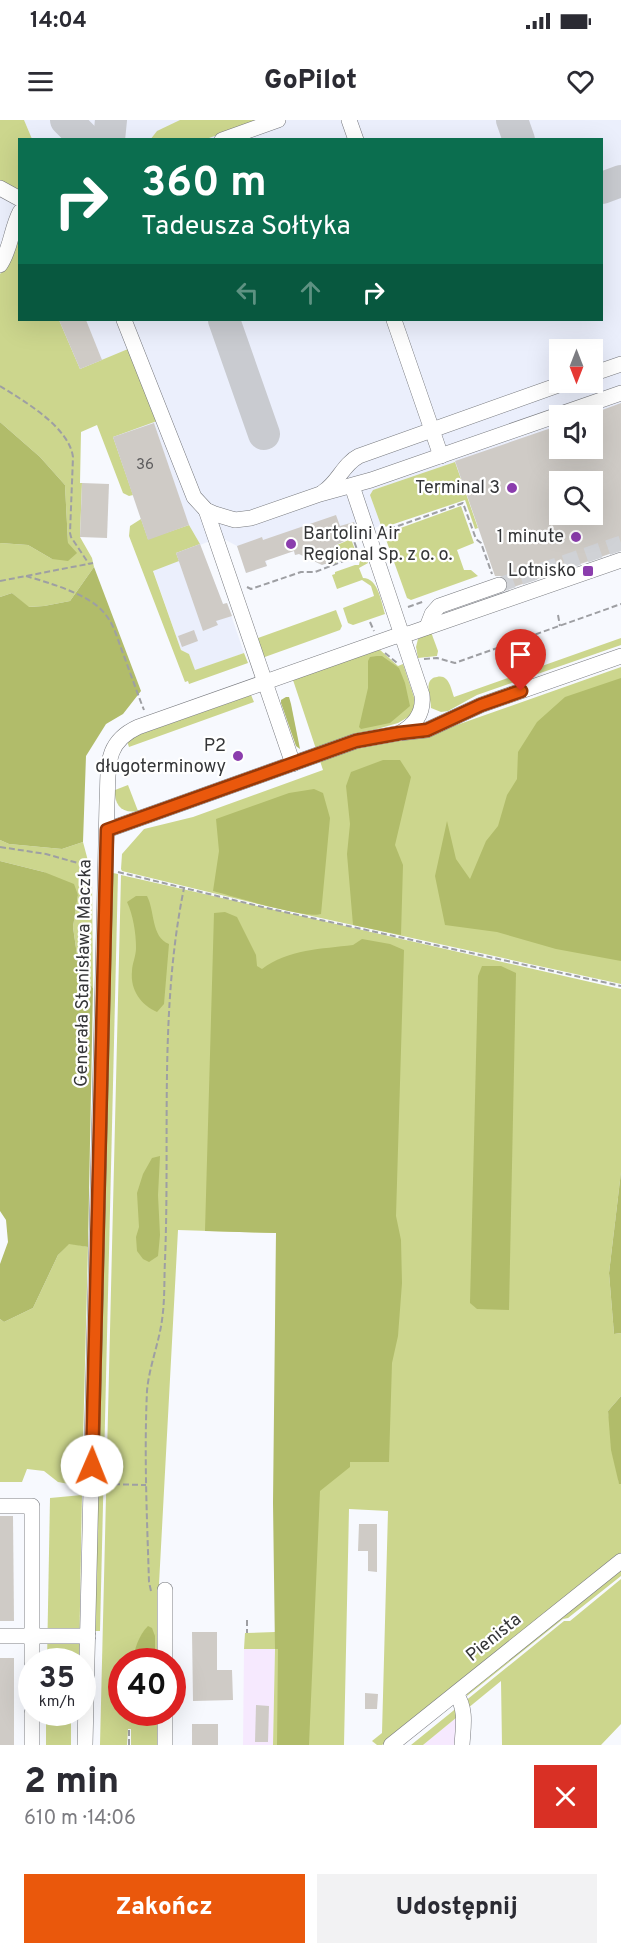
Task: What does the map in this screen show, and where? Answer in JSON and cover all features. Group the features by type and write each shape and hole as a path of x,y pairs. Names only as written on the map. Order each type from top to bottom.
{"street":[{"path":"228,138 278,120"},
{"path":"350,120 355,138"},
{"path":"0,188 18,198"},
{"path":"0,265 18,216"},
{"path":"124,321 194,497 206,510 293,764"},
{"path":"394,321 441,456"},
{"path":"603,370 621,364"},
{"path":"320,494 334,484 354,458 549,388"},
{"path":"206,510 228,518 243,520 320,494 352,486 621,393"},
{"path":"352,486 422,695 423,705 416,720 412,726 400,733"},
{"name":"Generała Stanisława Maczka","path":"85,1745 109,758 115,744 120,738 138,728 393,637 621,560"},
{"path":"428,627 432,614 439,606 496,581"},
{"path":"107,830 356,741 427,730 439,726 481,705 621,656"},
{"path":"423,705 439,716 457,715"},
{"path":"0,1506 32,1506 32,1648"},
{"name":"Pienista","path":"391,1745 621,1561"},
{"path":"158,1591 164,1648"},
{"path":"0,1636 88,1636"},
{"path":"456,1694 462,1702 463,1709 462,1745"},
{"path":"32,1726 32,1745"},
{"path":"165,1726 165,1745"}],"path":[{"path":"0,386 41,413 70,446 73,457 70,533 91,563 0,581"},
{"path":"381,532 463,503 476,539 485,550 496,581"},
{"path":"244,585 251,590 301,572 315,572 359,555 350,530 346,531"},
{"path":"26,576 71,592 94,604 105,613 117,636 144,710"},
{"path":"419,660 437,658 455,663 621,604"},
{"path":"558,615 560,626"},
{"path":"370,622 374,631"},
{"path":"379,648 398,664 402,663"},
{"path":"0,847 46,855 271,909 621,986"},
{"path":"158,1591 149,1582 146,1485 147,1388 162,1320 171,985 175,930 184,888"},
{"path":"105,1484 146,1485"},
{"path":"247,1620 247,1633"},
{"path":"129,1729 129,1745"}],"shaded area":[{"path":"0,120 621,120 621,529 603,525 603,471 549,471 549,513 467,495 357,534 353,522 345,525 349,539 336,545 328,563 322,565 299,554 295,555 294,551 266,560 267,566 246,573 237,546 220,537 200,545 223,604 227,603 244,653 195,671 189,654 181,650 137,524 141,519 132,492 56,321 603,321 603,138 18,138 18,295 0,303"},
{"path":"244,1649 275,1649 273,1745 243,1745"},
{"path":"457,1717 456,1745 423,1745"}],"green space":[{"path":"0,120 24,120 32,138 18,138 18,192 0,182"},
{"path":"180,120 262,120 209,138 152,138 157,131"},
{"path":"18,226 18,321 59,321 80,369 128,349 157,421 113,437 133,495 129,496 123,493 97,425 81,432 80,537 92,558 94,567 70,601 44,606 28,607 12,593 0,597 0,543 28,545 52,559 68,543 65,485 40,457 0,422 0,274 4,269"},
{"path":"0,422 40,457 65,485 68,543 77,553 68,561 52,559 28,545 0,543"},
{"path":"455,462 478,528 475,529 465,500 382,528 370,495 373,490"},
{"path":"461,506 474,543 457,550 464,570 471,570 478,576 411,600 407,598 384,534"},
{"path":"141,519 148,539 189,525 200,544 176,553 179,561 153,571 181,650 189,654 195,670 244,653 248,663 189,684 188,681 185,682 129,536 130,526"},
{"path":"351,539 357,555 332,564 330,559 337,545"},
{"path":"369,551 368,563 359,568 363,578 368,579 375,586 385,614 353,625 348,623 343,608 374,596 371,586 362,580 337,589 332,575 359,565 361,554"},
{"path":"94,567 141,691 123,714 106,724 86,756 83,842 62,849 9,844 0,840 0,597 12,593 29,607 70,601"},
{"path":"336,610 342,626 340,630 262,658 258,638"},
{"path":"431,632 438,651 437,656 418,658 416,647 418,639"},
{"path":"621,638 621,645 477,695 448,711 441,712 431,708 429,686 430,681 434,678 441,677 447,680 454,697"},
{"path":"379,649 398,666 403,664 415,700 410,716 398,723 316,749 293,680"},
{"path":"382,656 399,668 410,706 390,723 361,729 359,727 368,688 368,661 370,657"},
{"path":"621,667 621,984 266,906 121,869 122,854 144,829 193,817 323,770 320,761 357,748 378,743 417,739"},
{"path":"621,678 621,961 556,949 497,932 445,925 435,876 447,821 456,859 470,879 486,841 498,826 507,795 517,779 518,752 537,722 565,697"},
{"path":"251,695 254,702 129,747 127,741 135,736"},
{"path":"289,697 291,704 300,749 296,746 281,703 281,700"},
{"path":"383,760 400,760 411,777 395,845 403,865 401,935 353,925 347,854 350,824 346,786 351,772"},
{"path":"128,785 138,811 123,810 116,800 115,790"},
{"path":"314,789 323,793 330,818 321,914 313,915 286,910 213,891 219,851 216,819 289,793"},
{"path":"0,840 9,844 62,849 83,842 92,876 93,988 79,969 73,927 78,895 44,872 0,861"},
{"path":"0,861 44,872 74,884 78,895 73,927 79,969 93,988 88,1247 69,1244 58,1255 33,1308 4,1322 0,1319 0,1264 8,1242 6,1220 0,1211"},
{"path":"113,873 118,874 100,1631 95,1631"},
{"path":"121,875 621,989 621,1172 609,1273 614,1334 621,1333 621,1396 608,1411 621,1484 621,1554 382,1745 377,1745 372,1741 382,1733 388,1511 349,1509 344,1745 273,1745 275,1649 244,1649 245,1633 275,1632 276,1233 178,1230 159,1584 159,1648 108,1648 108,1726 159,1726 159,1745 131,1745 131,1729 128,1729 127,1745 100,1745"},
{"path":"136,896 147,896 156,930 163,941 169,944 164,1004 157,1012 142,1001 133,984 132,968 136,942 127,902"},
{"path":"225,912 237,917 256,955 257,966 262,969 283,957 317,949 353,945 362,939 390,944 404,950 396,1216 401,1240 402,1283 398,1336 392,1363 389,1462 350,1462 350,1467 320,1491 309,1745 277,1745 278,1649 275,1649 273,1503 276,1233 205,1231 214,913"},
{"path":"482,966 501,966 516,973 509,1310 477,1309 470,1303 478,976"},
{"path":"160,1156 158,1256 149,1262 143,1259 137,1251 136,1237 139,1227 137,1193 143,1174 152,1158"},
{"path":"621,1172 621,1333 614,1334 609,1273"},
{"path":"69,1243 88,1247 82,1480 74,1485 58,1482 44,1471 27,1469 22,1482 0,1482 0,1319 4,1322 33,1308 58,1255"},
{"path":"621,1396 621,1484 619,1484 611,1450 608,1411"},
{"path":"82,1495 79,1648 47,1648 50,1498"},
{"path":"621,1568 621,1576 467,1696 467,1693"},
{"path":"621,1579 621,1724 601,1745 502,1745 501,1681 423,1745 411,1745 564,1621 570,1621"},
{"path":"148,1626 152,1628 155,1648 136,1648"},
{"path":"46,1726 71,1726 71,1745 46,1745"}],"building":[{"path":"59,321 86,321 102,360 80,369"},
{"name":"Terminal 3","path":"621,403 621,550 508,589 506,578 495,576 455,461 549,429 549,459 603,459 603,410"},
{"path":"154,423 189,525 148,540 113,437"},
{"path":"82,483 109,484 107,538 80,537"},
{"name":"Bartolini Air Regional Sp. z o. o.","path":"336,515 340,526 354,522 357,532 348,535 349,539 336,545 328,563 322,565 299,554 295,555 294,551 265,561 267,566 246,573 237,546 262,537 263,540"},
{"path":"200,544 223,604 227,603 232,616 216,621 218,625 203,631 176,553"},
{"path":"194,630 198,641 182,647 178,636"},
{"path":"0,1516 13,1516 14,1621 0,1621"},
{"path":"359,1524 377,1524 377,1572 368,1571 368,1551 358,1551"},
{"path":"192,1632 217,1632 217,1670 232,1670 233,1700 193,1701"},
{"path":"0,1658 14,1658 14,1745 0,1745"},
{"path":"365,1693 378,1694 377,1709 365,1709"},
{"path":"256,1705 269,1706 268,1742 255,1742"},
{"path":"192,1724 218,1724 218,1745 192,1745"}],"taxiway":[{"path":"66,120 84,138"},
{"path":"109,138 111,120"},
{"path":"512,120 518,138"},
{"path":"603,188 621,181"},
{"path":"224,321 264,434"}],"tunnel":[{"path":"499,585 621,543"}],"place":[{"name":"Terminal 3","path":"512,488"},
{"name":"1 minute","path":"576,537"},
{"name":"Bartolini Air Regional Sp. z o. o.","path":"291,544"},
{"name":"Lotnisko","path":"588,571"},
{"name":"P2 długoterminowy","path":"238,756"}],"route":[{"path":"92,1466 107,830 356,741 418,732 439,726 457,715 521,691"}]}
